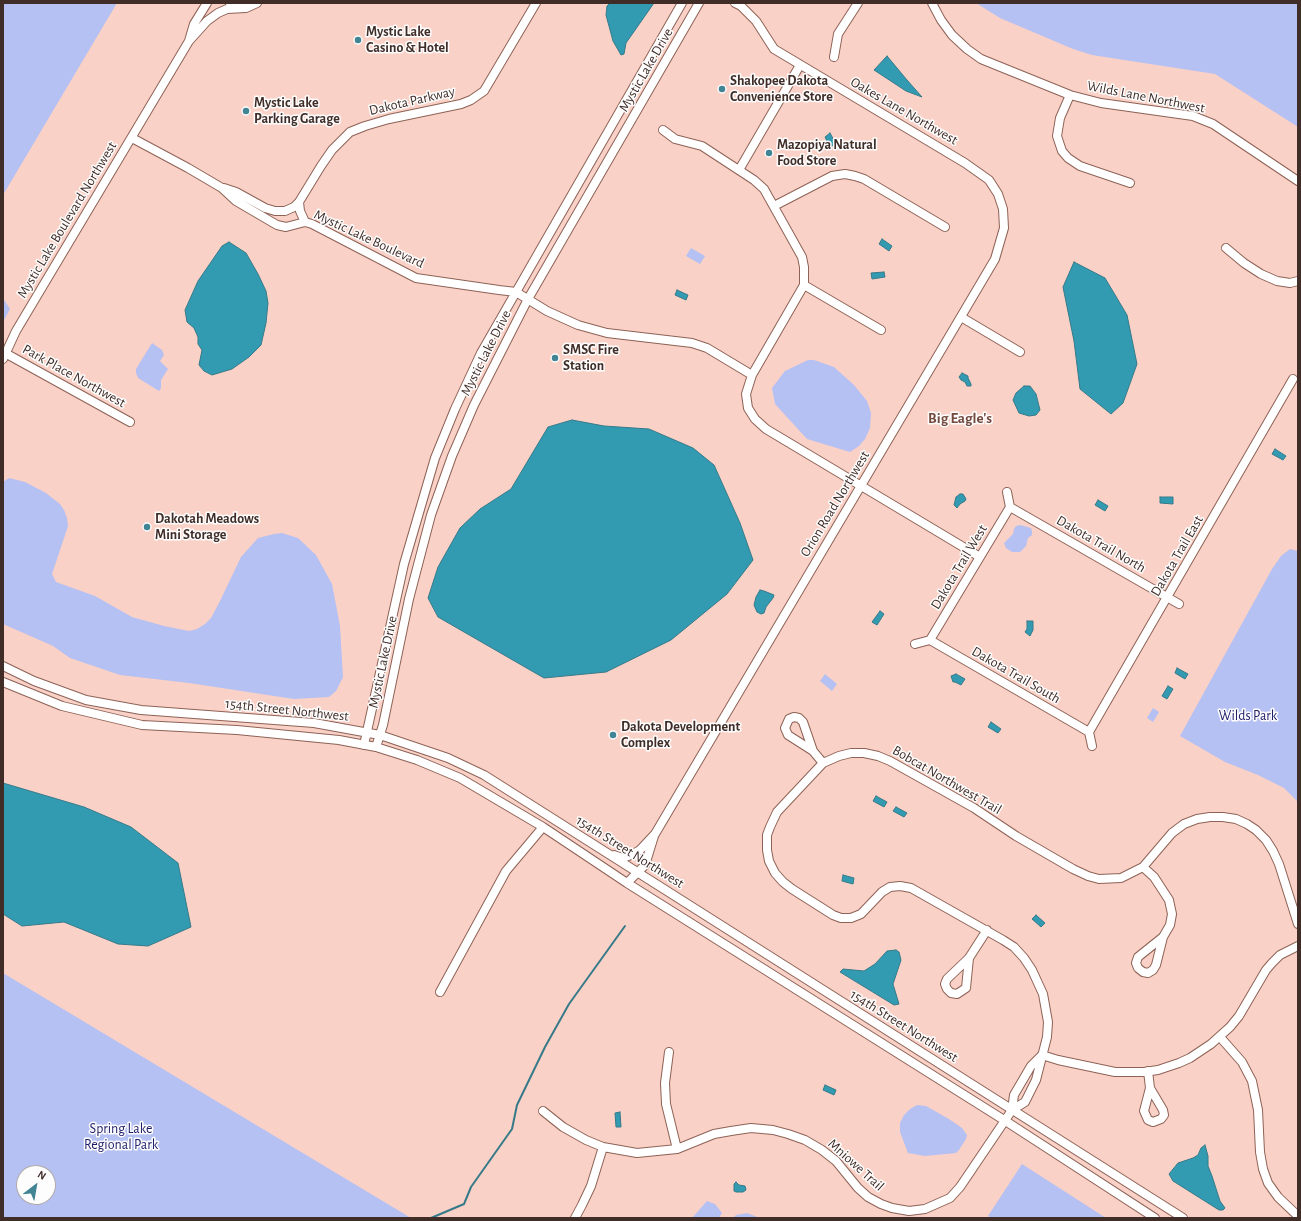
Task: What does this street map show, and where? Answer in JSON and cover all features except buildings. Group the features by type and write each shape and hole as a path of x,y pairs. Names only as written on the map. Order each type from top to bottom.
{"street":[{"path":"189,41 194,24 207,3"},
{"path":"230,3 246,8"},
{"path":"132,138 189,41 218,13 227,10 246,8 256,3"},
{"name":"Dakota Parkway","path":"299,202 330,153 350,132 389,119 461,104 484,91 536,3"},
{"name":"Mystic Lake Drive","path":"364,745 404,564 436,458 455,409 481,353 682,3"},
{"name":"Mystic Lake Drive","path":"376,747 409,599 434,508 452,456 474,405 528,299 699,3"},
{"name":"Oakes Lane Northwest","path":"735,3 741,6 756,21 774,49 800,66 965,163 989,180"},
{"path":"834,57 838,34 858,3"},
{"name":"Wilds Lane Northwest","path":"932,3 941,20 952,35 967,49 981,59 1070,94 1101,103 1193,116 1206,121 1213,124 1298,182"},
{"path":"739,170 800,66"},
{"path":"1070,94 1060,118 1057,136 1062,150 1068,158 1080,166 1130,183"},
{"path":"663,130 675,139 702,146 754,180 764,189 802,257 804,267 804,285 752,375 746,394 748,408 755,419 766,429 980,557"},
{"name":"Mystic Lake Boulevard","path":"132,138 222,188 236,201 277,225 286,226 305,222 416,278 516,292"},
{"name":"Mystic Lake Boulevard Northwest","path":"4,356 16,331 132,138"},
{"path":"774,206 832,176 845,174 864,179 945,227"},
{"name":"Orion Road Northwest","path":"606,853 623,858 631,855 640,850 655,834 995,258 1004,228 1003,209 998,194 989,180"},
{"name":"Mystic Lake Boulevard","path":"222,188 236,192 265,208 275,211 285,210 299,202"},
{"path":"299,202 300,211 305,222"},
{"path":"1226,248 1244,263 1261,274 1277,281 1290,283 1298,281"},
{"path":"804,285 881,330"},
{"path":"516,292 547,311 578,325 590,329 692,344 707,348 752,375"},
{"path":"961,317 1020,352"},
{"name":"Park Place Northwest","path":"4,356 130,422"},
{"name":"Dakota Trail East","path":"1089,732 1293,380"},
{"path":"1007,492 1010,507"},
{"name":"Dakota Trail North","path":"1010,507 1179,604"},
{"name":"Dakota Trail West","path":"930,640 1010,507"},
{"path":"915,644 930,640"},
{"name":"Dakota Trail South","path":"930,640 1089,732"},
{"name":"154th Street Northwest","path":"3,666 34,681 86,700 141,710 314,723 380,734 448,758 484,775 1183,1218"},
{"name":"154th Street Northwest","path":"3,682 62,706 142,725 245,731 339,740 376,747 417,760 460,778 543,828 627,883 1004,1120 1155,1218"},
{"path":"1089,732 1092,746"},
{"path":"813,751 823,763"},
{"name":"Bobcat Northwest Trail","path":"1004,1120 1012,1110 1025,1102 1036,1080 1046,1037 1048,1022 1045,1000 1032,970 1019,952 1004,940 910,888 900,886 890,887 882,892 861,914 851,918 841,918 832,915 783,882 775,873 769,861 767,835 777,812 823,763 839,756 851,753 871,754 890,761 974,808 1016,836 1073,869 1088,876 1100,879 1121,878 1143,867 1168,837 1184,824 1196,819 1210,817 1223,816 1236,819 1256,830 1266,840 1278,864 1298,924"},
{"path":"440,992 506,871 543,828"},
{"name":"Orion Road Northwest","path":"627,883 645,865 655,834"},
{"path":"1143,867 1154,878 1170,900 1172,914 1170,925 1163,937"},
{"path":"970,958 986,930"},
{"path":"1042,1055 1058,1060 1115,1072 1148,1071 1168,1067 1190,1058 1220,1037 1239,1016 1266,970 1280,955 1298,946"},
{"path":"1220,1037 1242,1062 1252,1082 1258,1110 1260,1152 1263,1169 1268,1183 1278,1197 1298,1216"},
{"path":"669,1052 665,1083 666,1104 677,1149"},
{"name":"Bobcat Northwest Trail","path":"1012,1110 1014,1095 1031,1066 1042,1055"},
{"path":"1148,1071 1150,1088"},
{"name":"Mniowe Trail","path":"543,1111 563,1127 586,1140 603,1147 637,1153 677,1149 714,1134 731,1131 751,1128 777,1131 805,1140 822,1150 836,1161 858,1188 868,1197 892,1208 909,1211 925,1209 950,1198 960,1187 1004,1120"},
{"path":"574,1218 591,1186 603,1147"}],"green space":[{"path":"3,3 117,3 3,195"},
{"path":"976,3 1298,3 1298,127 1215,74 1092,55 1073,49 1000,18"},
{"path":"691,248 705,256 700,264 686,256"},
{"path":"3,298 10,309 3,322"},
{"path":"152,343 162,350 164,355 160,361 168,369 161,380 161,388 159,391 138,378 136,373 136,369"},
{"path":"808,360 814,360 834,367 854,385 867,401 871,413 870,428 865,439 859,446 850,452 807,439 775,404 772,388 785,371"},
{"path":"9,478 25,482 46,493 60,504 64,510 68,526 52,574 56,582 95,596 132,617 164,626 189,631 197,629 205,624 211,618 241,557 258,538 282,533 298,538 316,555 332,584 340,626 343,677 336,691 329,697 294,699 189,683 120,675 70,658 53,646 3,624 3,482"},
{"path":"1020,525 1031,528 1032,535 1028,538 1026,546 1020,552 1012,552 1006,548 1004,543 1013,534 1016,526"},
{"name":"Wilds Park","path":"1290,549 1298,551 1298,802 1284,788 1258,775 1225,762 1180,736 1272,569 1281,556"},
{"path":"825,674 837,684 832,691 820,681"},
{"path":"1153,708 1159,712 1153,722 1147,718"},
{"name":"Spring Lake Regional Park","path":"3,973 411,1218 3,1218"},
{"path":"917,1105 926,1106 962,1128 967,1135 966,1139 956,1153 925,1156 908,1153 900,1132 900,1123 904,1115"},
{"path":"1022,1164 1106,1218 991,1218 988,1216"},
{"path":"707,1201 715,1204 722,1213 719,1218 692,1218"},
{"path":"747,1213 760,1218 733,1218 736,1215"}],"shaded area":[{"path":"610,3 654,3 626,43 624,54 621,55 613,41 606,15 607,6"},
{"path":"887,56 922,97 906,91 874,70"},
{"path":"830,133 836,144 830,147 825,137"},
{"path":"882,239 892,246 889,251 879,244"},
{"path":"229,242 246,253 266,291 268,303 266,323 261,345 249,357 232,369 212,375 204,371 199,365 202,350 198,344 198,337 194,328 187,322 185,310 198,281 222,246"},
{"path":"1074,262 1105,278 1127,315 1137,364 1123,403 1111,414 1080,389 1074,341 1063,287"},
{"path":"884,272 885,277 872,279 871,273"},
{"path":"677,290 688,295 686,300 675,295"},
{"path":"962,373 968,376 971,386 967,386 965,382 961,380 959,377"},
{"path":"1024,386 1030,386 1036,394 1040,410 1036,415 1029,416 1019,413 1013,400 1016,393"},
{"path":"572,420 604,426 649,429 693,448 714,465 740,523 753,560 727,594 671,640 606,672 544,678 438,617 428,598 438,567 460,528 480,509 511,489 548,427"},
{"path":"1275,449 1286,456 1283,460 1272,454"},
{"path":"963,494 966,499 957,508 954,505 956,497"},
{"path":"1160,497 1173,497 1173,504 1160,503"},
{"path":"1098,500 1108,506 1105,511 1095,505"},
{"path":"760,590 774,595 764,613 761,614 757,612 754,605"},
{"path":"880,611 884,614 877,625 872,622"},
{"path":"1027,621 1033,621 1033,630 1030,636 1025,632 1027,629"},
{"path":"1177,668 1188,674 1185,679 1175,673"},
{"path":"956,674 965,679 961,685 953,682 951,676"},
{"path":"1168,686 1173,689 1167,699 1162,696"},
{"path":"991,722 1001,729 998,733 988,727"},
{"path":"3,783 84,807 131,827 178,863 191,927 148,946 118,944 64,922 22,926 3,914"},
{"path":"876,796 887,802 884,807 873,801"},
{"path":"896,807 907,813 904,817 893,811"},
{"path":"843,875 854,878 853,884 842,881"},
{"path":"1036,915 1045,923 1041,927 1032,919"},
{"path":"896,950 899,952 901,960 893,984 899,1004 894,1005 840,972 843,969 864,971 875,964 887,951"},
{"path":"825,1085 836,1090 834,1095 823,1090"},
{"path":"620,1112 621,1127 616,1127 615,1113"},
{"path":"1205,1145 1208,1156 1208,1166 1220,1201 1225,1208 1223,1210 1219,1210 1173,1181 1169,1174 1178,1163 1198,1155 1201,1148"},
{"path":"736,1182 739,1185 745,1186 746,1190 743,1192 734,1191 734,1184"}],"waterway":[{"path":"431,1218 464,1204 471,1187 512,1129 517,1105 545,1047 569,1004 625,926"}],"place":[{"name":"Mystic Lake Casino & Hotel","path":"358,40"},
{"name":"Shakopee Dakota Convenience Store","path":"722,89"},
{"name":"Mystic Lake Parking Garage","path":"246,111"},
{"name":"Mazopiya Natural Food Store","path":"769,153"},
{"name":"SMSC Fire Station","path":"555,358"},
{"name":"Dakotah Meadows Mini Storage","path":"147,527"},
{"name":"Dakota Development Complex","path":"613,735"}],"district":[{"name":"Big Eagle's","path":"960,418"}]}
